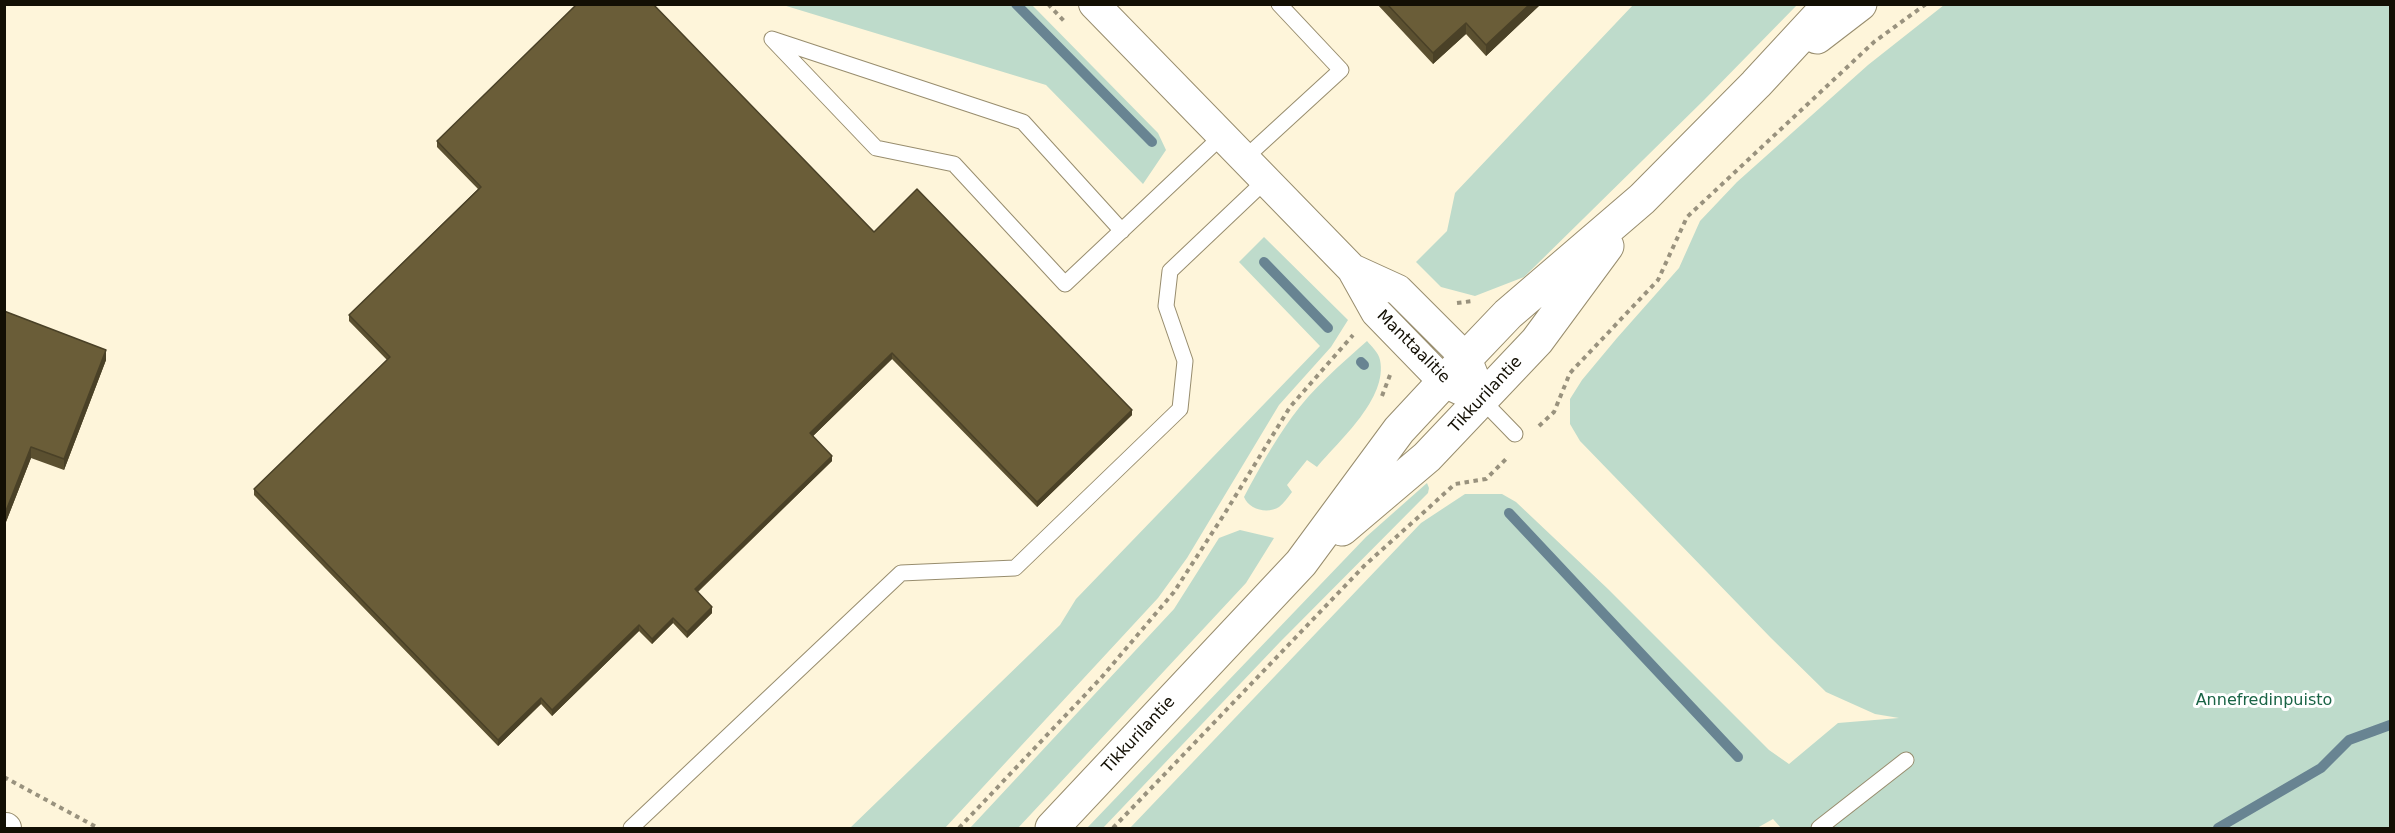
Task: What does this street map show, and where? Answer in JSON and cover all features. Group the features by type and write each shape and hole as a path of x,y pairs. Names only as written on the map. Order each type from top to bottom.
{"main road":[{"name":"Tikkurilantie","path":"1301,563 1399,430 1466,358 1508,314 1642,199 1756,84 1830,4"},
{"name":"Tikkurilantie","path":"1756,84 1860,4"},
{"name":"Tikkurilantie","path":"1052,828 1301,563 1427,457 1482,400 1537,341 1642,199"}],"street":[{"name":"Manttaalitie","path":"1094,4 1267,179 1352,269 1376,312 1444,382 1482,400"},
{"name":"Manttaalitie","path":"1352,269 1398,290 1466,358 1482,400"}],"lane":[{"path":"1245,158 1341,70 1279,4"},
{"path":"1122,231 1023,122 772,39 876,148 954,164 1065,284 1122,231 1222,136"},
{"path":"631,828 901,573 1015,568 1180,409 1185,361 1166,306 1170,271 1267,179"},
{"path":"1482,400 1515,434"},
{"path":"1819,828 1906,760"}],"path":[{"path":"1554,412 1570,373 1658,280 1687,217 1874,42 1926,4"},
{"path":"959,828 1101,678 1174,592 1290,407 1356,332"},
{"path":"1380,401 1390,376 1388,365"},
{"path":"1113,828 1364,566 1455,484 1486,479"},
{"path":"4,777 98,828"}],"green space":[{"path":"783,5 1032,5 1158,133 1166,150 1143,184 1046,85"},
{"path":"1633,5 1797,5 1524,277 1475,296 1441,287 1416,262 1447,231 1455,193"},
{"name":"Annefredinpuisto","path":"1944,5 2390,5 2390,828 1781,828 1773,819 1757,828 1130,828 1421,523 1465,494 1502,494 1516,502 1608,589 1769,750 1789,764 1838,723 1899,718 1875,714 1826,692 1580,441 1570,424 1570,399 1582,380 1679,268 1700,221 1737,182 1868,65"},
{"path":"1264,237 1348,320 1331,347 1279,405 1187,558 1158,598 945,828 850,828 1060,625 1076,599 1320,346 1239,262"},
{"path":"1367,341 1377,352 1381,374 1377,389 1360,418 1317,467 1307,460 1287,485 1292,492 1279,507 1270,510 1254,508 1244,497 1279,436 1318,387"},
{"path":"1427,483 1428,493 1280,642 1103,828 1087,828 1366,537"},
{"path":"1240,530 1274,538 1246,583 1018,828 970,828 1174,609 1219,538"}],"building":[{"path":"577,4 653,4 874,232 917,189 1132,410 1037,502 892,353 810,433 832,456 695,589 712,607 687,632 673,618 652,639 639,625 552,710 541,698 498,740 254,489 390,357 349,315 481,187 437,141"},
{"path":"1387,4 1530,4 1486,45 1466,23 1433,53"},
{"path":"4,311 106,350 64,459 31,447 4,516"}],"waterway":[{"path":"1016,4 1152,142"},
{"path":"1264,262 1328,328"},
{"path":"1361,362 1364,365"},
{"path":"1509,513 1738,757"},
{"path":"2218,828 2321,768 2349,740 2390,725"}]}
